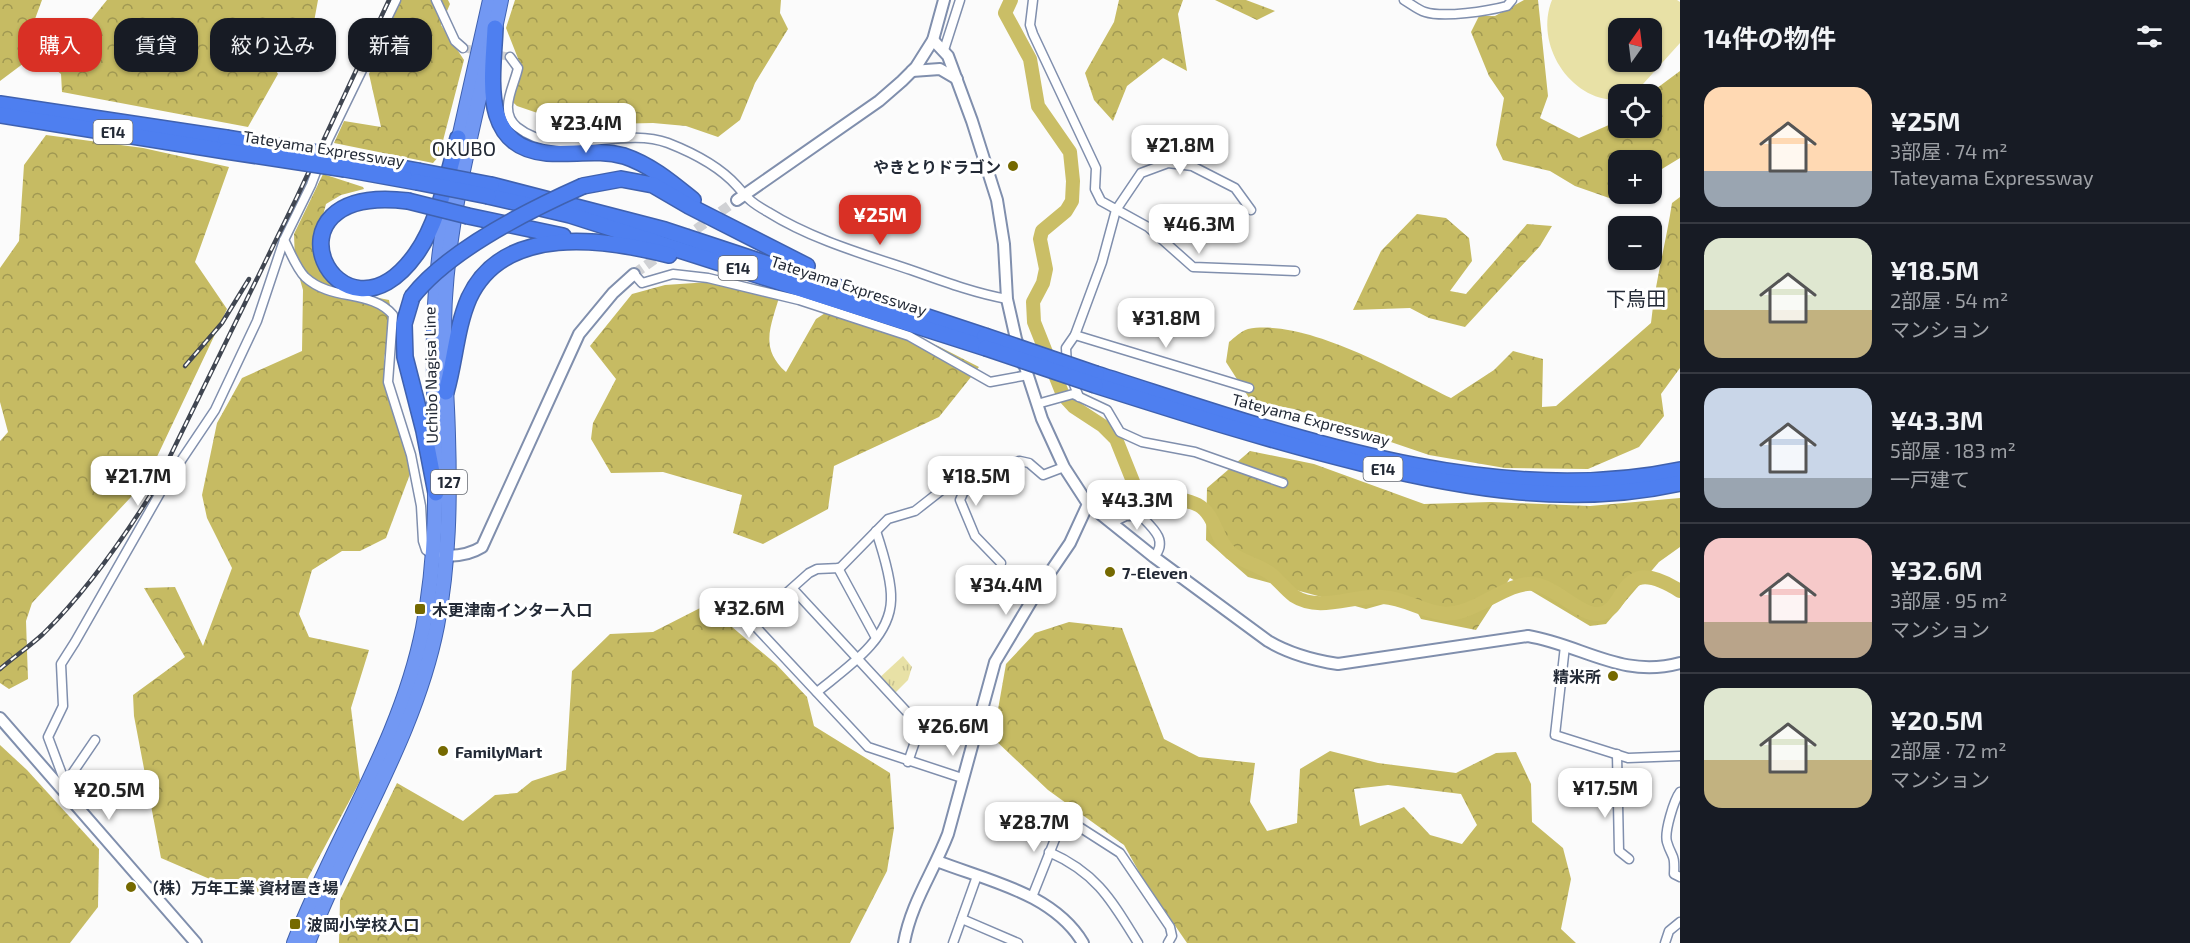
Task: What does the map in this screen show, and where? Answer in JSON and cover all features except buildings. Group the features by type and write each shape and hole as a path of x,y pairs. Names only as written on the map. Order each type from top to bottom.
{"highway":[{"name":"Uchibo Nagisa Line","path":"294,943 379,757 402,700 423,628 433,555 436,493 434,330 436,277 458,138 490,0"},
{"name":"Uchibo Nagisa Line","path":"308,943 329,890 347,859 391,759 423,674 436,629 447,556 448,445 445,309 452,235 501,0"},
{"path":"495,28 492,91 494,111 502,129 514,141 546,153 597,151 624,156 644,164 749,238"},
{"name":"Tateyama Expressway","path":"0,104 226,145 418,176 664,230 969,330 985,342"},
{"name":"Tateyama Expressway","path":"0,115 226,145"},
{"path":"458,138 425,239 404,268 391,280 370,289 341,283 330,274 323,262 320,240 325,226 339,210 365,199 408,201 468,216 658,252 794,286"},
{"path":"436,493 424,431 405,357 404,324 412,297 427,279 461,253 536,209 583,186 621,178 653,185 749,238 849,284 969,330"},
{"name":"Tateyama Expressway","path":"489,191 794,286 985,342 1095,379 1222,426 1320,453 1450,484 1518,493 1580,495 1640,490 1680,483"},
{"path":"446,392 462,317 470,297 494,268 509,256 551,242 620,246"},
{"name":"Tateyama Expressway","path":"1095,379 1334,445 1485,477 1577,483 1637,478 1680,470"}],"street":[{"path":"61,787 63,777 48,737 63,706 59,670 63,658 132,546 164,486 216,410 257,321 284,240 311,185 328,140 396,0"},
{"path":"436,0 455,41 463,48"},
{"path":"740,198 879,101 912,71 933,40 944,0"},
{"path":"944,50 960,0"},
{"path":"1033,0 1030,25 1033,34 1096,168 1095,189 1101,201 1148,227 1193,267 1294,271"},
{"path":"1404,0 1425,12 1443,13 1494,9 1507,6 1512,0"},
{"path":"933,40 944,50 958,79 997,200 1004,244 1007,299 1037,404 1064,467 1088,504 1154,557 1268,641 1287,652 1318,661 1338,664 1514,636 1543,639 1624,666 1653,668 1680,663"},
{"path":"510,57 518,68 507,111 515,125 531,136 553,142 651,138 667,142 714,167 738,187 740,198"},
{"path":"912,71 940,69 958,79"},
{"path":"1079,397 1065,354 1075,334 1102,262 1116,210 1141,173 1155,165 1179,162 1204,170 1235,188 1251,210"},
{"path":"740,198 799,229 890,263 1007,299"},
{"path":"284,240 304,276 327,292 379,303 393,315 388,382 411,454 421,506 423,542 426,550 433,555 473,553 482,546 579,334 606,301 634,274 642,283 673,274 708,278 799,300 909,336 990,382 1028,375"},
{"path":"1075,334 1249,388"},
{"path":"1037,404 1073,394 1107,410 1120,432 1142,442 1195,452 1283,483"},
{"path":"1001,563 981,545 960,500 964,491 1006,466 1020,461 1029,463 1043,475 1064,467"},
{"path":"962,778 868,747 754,625 755,621 777,598 793,589 809,573 817,569 838,568 888,519 915,511 952,482 975,470 1006,466"},
{"path":"904,943 909,916 938,861 948,834 995,663 1038,590 1070,543 1088,504"},
{"path":"1111,523 1126,516 1141,516 1151,526 1161,544 1161,549 1154,557"},
{"path":"817,692 857,659 876,638 883,626 891,600 876,531"},
{"path":"838,568 876,638"},
{"path":"793,589 918,724 919,730 908,762"},
{"path":"1565,646 1554,735 1617,754 1643,758 1680,756"},
{"path":"0,718 196,943"},
{"path":"61,787 95,740"},
{"path":"1617,754 1619,851 1629,858"},
{"path":"1680,792 1675,800 1667,838 1675,857 1674,874 1680,877"},
{"path":"1032,897 1063,819 1089,832 1120,853 1170,927 1172,936 1168,943"},
{"path":"1049,852 1070,861 1088,873 1104,889 1138,943"},
{"path":"938,861 1047,904 1066,920 1083,943"},
{"path":"954,943 977,876"},
{"path":"962,919 1018,943"},
{"path":"1665,943 1669,931 1680,922"}],"green space":[{"path":"0,0 42,0 35,18 18,18 18,68 0,81"},
{"path":"107,0 318,0 315,18 210,18 210,72 277,72 278,74 248,127 62,92 61,74 58,72 102,72 102,18 92,18"},
{"path":"401,0 448,0 450,4 441,25 464,60 439,156 433,163 334,143 344,121 381,127 370,72 432,72 432,18 393,18"},
{"path":"515,0 781,0 780,13 788,29 755,83 740,120 718,137 686,126 653,123 608,124 593,109 558,120 517,106 505,95 519,61 506,28"},
{"path":"1119,0 1183,0 1178,14 1187,71 1163,58 1127,86 1113,121 1094,100 1085,73 1114,22"},
{"path":"1215,0 1246,0 1275,11 1257,20"},
{"path":"1524,0 1538,0 1548,96 1540,118 1579,138 1608,125 1608,138 1662,138 1662,84 1680,71 1680,158 1662,169 1662,150 1608,150 1608,198 1575,186 1550,171 1503,160 1496,145 1504,98 1489,76 1471,32 1479,16 1495,16"},
{"path":"1552,0 1677,0 1680,2 1680,43 1662,63 1662,18 1608,18 1608,72 1654,72 1643,84 1608,84 1608,99 1585,91 1571,80 1560,67 1552,51 1548,34 1548,17"},
{"path":"46,135 143,148 229,167 195,262 227,309 145,482 32,603 26,621 28,679 9,689 0,683 0,441 8,432 0,402 0,268 19,241 24,165"},
{"path":"323,174 364,189 341,195 326,204 313,254 326,279 364,295 389,300 392,315 384,359 413,466 386,538 360,551 342,551 312,570 299,614 309,637 369,650 351,708 360,781 302,889 266,896 219,883 161,858 134,716 133,695 185,657 144,588 175,587 203,646 232,568 207,518 202,495 217,423 242,378 302,351 303,290 295,262 294,234"},
{"path":"1680,197 1680,368 1661,394 1664,416 1639,447 1588,469 1505,468 1429,455 1294,409 1251,401 1226,362 1229,342 1245,330 1271,328 1297,332 1352,350 1451,398 1494,370 1513,351 1543,359 1542,407 1556,406 1651,323 1672,203"},
{"path":"1417,214 1446,218 1469,238 1472,261 1450,291 1466,294 1527,224 1552,226 1540,246 1465,327 1429,318 1410,308 1353,310 1381,251"},
{"path":"724,281 781,290 771,324 770,343 772,353 786,372 816,319 836,306 938,346 979,367 939,417 834,466 828,509 763,544 733,533 742,495 663,472 611,473 591,439 593,423 616,379 590,346 632,294 665,285"},
{"path":"1250,451 1314,464 1424,504 1491,502 1590,506 1680,498 1680,547 1659,562 1606,624 1590,626 1510,578 1476,630 1421,619 1409,597 1366,609 1248,577 1206,540 1207,488"},
{"path":"706,605 776,664 807,697 814,726 890,773 894,828 887,871 850,943 339,943 340,900 397,783 463,821 495,795 517,793 532,781 566,770 572,671 610,634 653,632"},
{"path":"1069,622 1122,628 1164,739 1199,757 1255,763 1250,802 1267,831 1297,823 1300,769 1330,751 1378,763 1456,773 1496,753 1516,752 1531,784 1532,822 1563,848 1571,879 1561,929 1576,943 1187,943 1143,879 1124,845 1048,790 993,738 1006,664 1035,633","holes":["1388,785 1461,794 1477,825 1462,844 1430,835 1404,807 1360,826 1354,789"]},
{"path":"903,656 912,667 908,680 892,696 877,680"},
{"path":"0,745 27,770 99,849 98,907 70,943 0,943"}],"waterway":[{"path":"1011,0 1005,13 1030,59 1038,106 1070,152 1073,181 1072,201 1066,211 1042,231 1040,239 1046,269 1043,283 1033,302 1034,322 1063,395 1074,407 1103,426 1116,439 1136,489 1141,493 1198,505 1209,515 1222,542 1231,553 1271,574 1294,596 1304,601 1326,603 1383,597 1440,613 1452,613 1476,606 1511,588 1534,584 1551,590 1584,611 1599,614 1608,611 1634,580 1645,577 1660,580 1680,591"}],"tunnel":[{"path":"463,48 510,57"},
{"path":"684,238 737,200"},
{"path":"634,274 666,251"}],"railway":[{"path":"0,669 43,634 73,602 116,547 153,491 297,197 389,0"},
{"path":"185,366 222,323 249,279"}],"place":[{"name":"やきとりドラゴン","path":"1013,166"},
{"name":"7-Eleven","path":"1110,572"},
{"name":"木更津南インター入口","path":"420,609"},
{"name":"精米所","path":"1613,676"},
{"name":"FamilyMart","path":"443,751"},
{"name":"（株）万年工業 資材置き場","path":"131,887"},
{"name":"波岡小学校入口","path":"295,924"}],"district":[{"name":"OKUBO","path":"464,148"},
{"name":"下烏田","path":"1636,298"}]}
